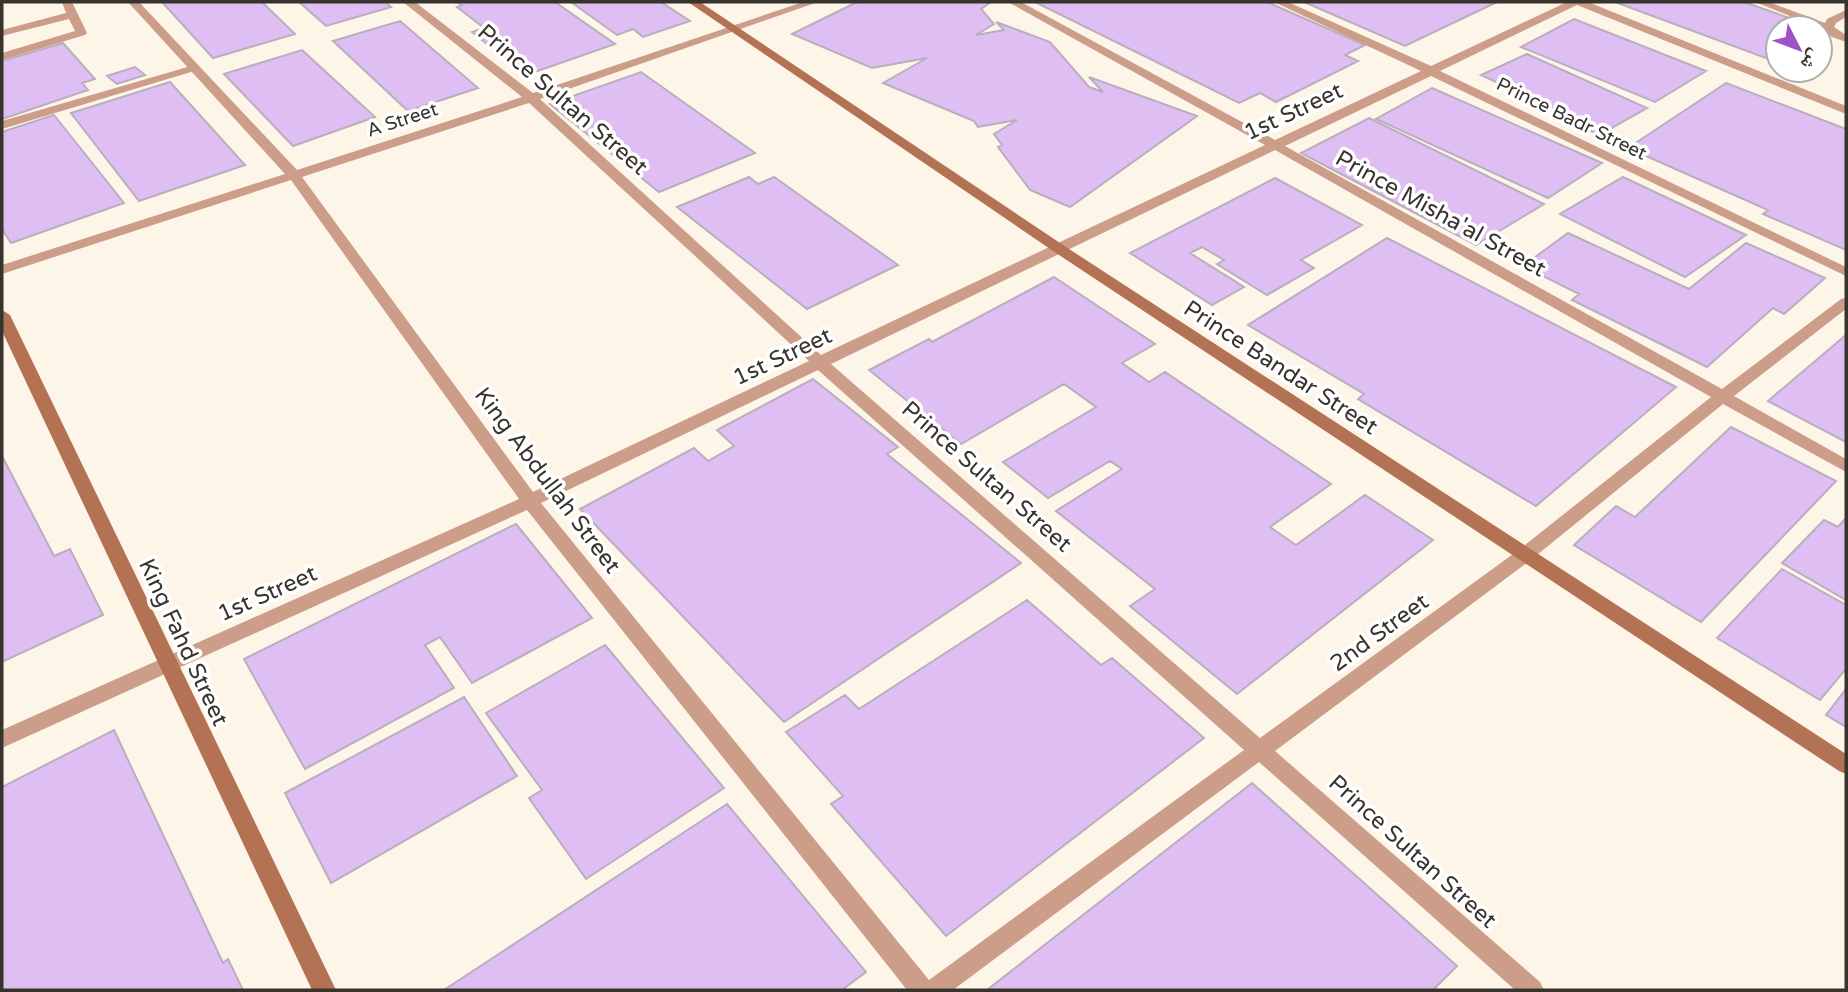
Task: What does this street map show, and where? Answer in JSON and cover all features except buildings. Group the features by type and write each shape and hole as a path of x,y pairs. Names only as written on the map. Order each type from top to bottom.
{"street":[{"path":"2,57 81,33 67,2"},
{"name":"King Abdullah Street","path":"133,2 293,174 530,501 922,990"},
{"name":"Prince Sultan Street","path":"408,2 531,99 820,363 1532,990"},
{"name":"Prince Bandar Street","path":"693,2 1060,250 1846,765"},
{"name":"A Street","path":"2,270 531,99 813,2"},
{"name":"Prince Misha'al Street","path":"1013,2 1273,144 1846,466"},
{"name":"Prince Badr Street","path":"1279,2 1432,71 1846,272"},
{"path":"1577,2 1846,110"},
{"name":"1st Street","path":"2,739 530,501 1060,250 1273,144 1577,2"},
{"path":"1760,2 1791,14"},
{"path":"2,33 73,15"},
{"path":"2,125 195,69"},
{"name":"2nd Street","path":"934,990 1526,554 1846,302"},
{"name":"King Fahd Street","path":"2,315 324,990"}]}
